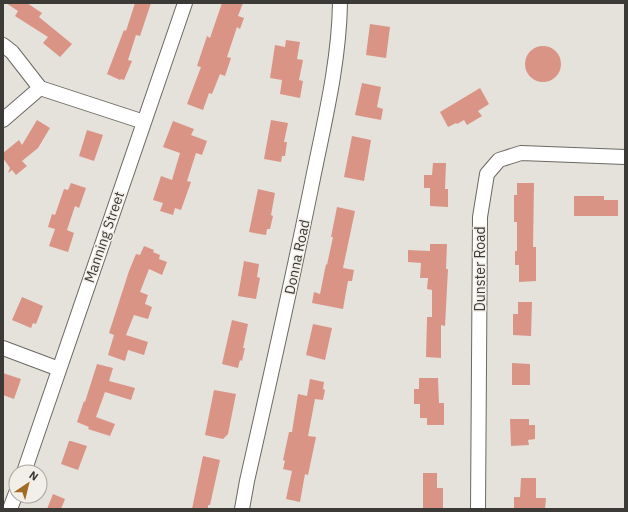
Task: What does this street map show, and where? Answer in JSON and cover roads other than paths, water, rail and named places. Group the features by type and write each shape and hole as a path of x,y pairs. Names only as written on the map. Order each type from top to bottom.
{"street":[{"name":"Manning Street","path":"27,464 185,3"},
{"name":"Donna Road","path":"242,509 289,297 334,78 340,3"},
{"path":"3,45 12,52 40,88 144,122"},
{"path":"3,120 40,88"},
{"name":"Dunster Road","path":"478,509 480,217 487,174 499,160 521,153 625,157"},
{"path":"3,348 59,369"}]}
